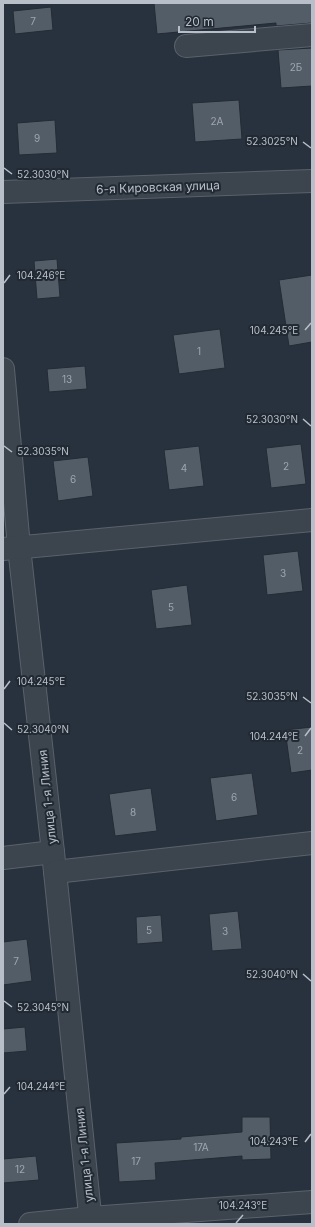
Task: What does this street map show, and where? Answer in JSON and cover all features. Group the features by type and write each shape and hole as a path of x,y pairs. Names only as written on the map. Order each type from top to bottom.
{"street":[{"path":"186,46 312,35"},
{"name":"6-я Кировская улица","path":"3,192 312,181"},
{"name":"улица 1-я Линия","path":"3,369 11,548 54,862 91,1221"},
{"path":"11,548 312,520"},
{"path":"3,858 54,862 312,843"},
{"path":"30,1224 91,1221 312,1202"}],"building":[{"path":"154,3 312,3 312,23 276,26 276,23 157,34"},
{"path":"51,7 53,30 15,34 13,11"},
{"path":"312,48 312,86 281,88 278,50"},
{"path":"239,100 242,139 195,142 192,103"},
{"path":"55,120 57,153 19,155 17,123"},
{"path":"57,259 60,297 37,299 34,261"},
{"path":"312,275 312,342 289,346 279,280"},
{"path":"220,329 225,368 179,374 173,335"},
{"path":"85,366 87,389 49,392 47,369"},
{"path":"301,444 306,484 271,488 266,448"},
{"path":"199,446 204,486 169,490 164,450"},
{"path":"88,457 93,496 58,501 53,461"},
{"path":"298,551 303,591 267,595 263,555"},
{"path":"187,585 192,625 156,629 151,590"},
{"path":"312,727 312,770 291,773 285,730"},
{"path":"252,773 258,815 216,821 210,778"},
{"path":"151,788 157,831 115,836 109,794"},
{"path":"238,911 242,949 212,951 209,914"},
{"path":"161,915 163,942 137,944 136,917"},
{"path":"27,939 32,981 3,985 3,942"},
{"path":"25,1027 27,1051 3,1053 3,1029"},
{"path":"242,1117 270,1117 271,1159 242,1160 242,1156 155,1163 156,1180 119,1182 116,1143 181,1139 181,1137 242,1132"},
{"path":"36,1156 39,1180 3,1183 3,1159"}]}
